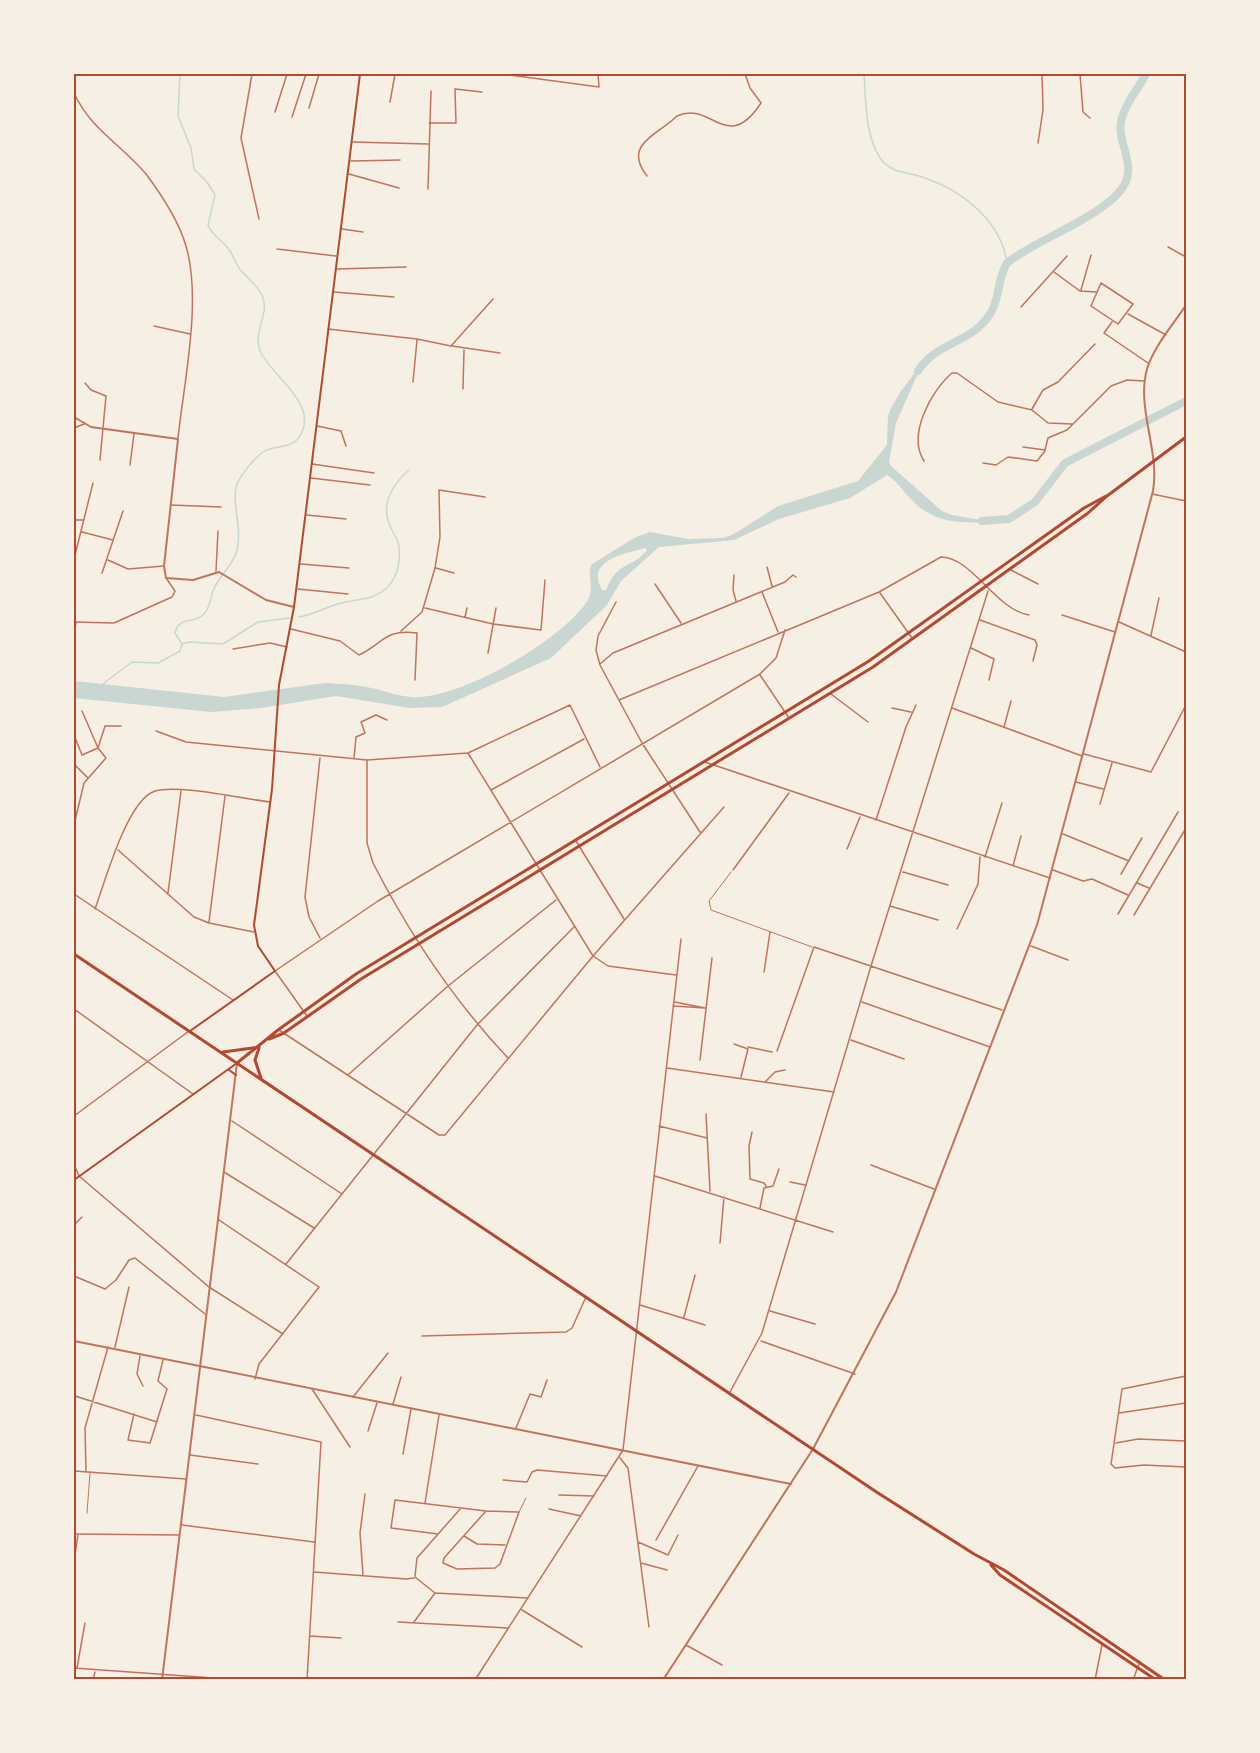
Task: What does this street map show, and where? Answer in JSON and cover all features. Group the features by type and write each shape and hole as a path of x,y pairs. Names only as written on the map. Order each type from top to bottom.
{"main road":[{"path":"189,1031 275,972 258,946 254,932 270,802 279,685 297,589 360,74"},
{"path":"269,1039 284,1033 421,943 830,693 912,639 1088,513 1186,437"},
{"path":"74,1180 237,1064 278,1030 356,974 869,661 1084,508 1107,496"},
{"path":"74,954 813,1449 1004,1570 1165,1680"},
{"path":"220,1052 259,1047"},
{"path":"259,1047 255,1060 261,1080"},
{"path":"226,1071 233,1071 236,1075"},
{"path":"990,1563 1000,1575 1156,1680"},
{"path":"1149,1674 1151,1670"}],"street":[{"path":"252,74 240,133 259,219"},
{"path":"275,112 286,74"},
{"path":"292,117 306,74"},
{"path":"309,108 319,74"},
{"path":"390,102 395,74"},
{"path":"502,74 599,87 598,74"},
{"path":"540,79 542,74"},
{"path":"647,176 639,162 640,148 649,136 669,125 677,116 686,113 699,115 729,127 742,124 750,118 761,103 750,88 746,74"},
{"path":"1038,143 1043,110 1042,74"},
{"path":"1080,74 1083,112 1090,118"},
{"path":"429,123 456,123 455,89 482,92"},
{"path":"428,189 431,91"},
{"path":"74,93 93,125 145,173 181,232 189,256 190,334 164,567 165,578 175,591 172,597 114,623 75,622 74,630"},
{"path":"352,142 428,144"},
{"path":"350,160 364,162 375,159 400,160"},
{"path":"348,174 399,188"},
{"path":"341,229 363,232"},
{"path":"1168,247 1186,257"},
{"path":"277,249 337,256"},
{"path":"1080,291 1090,255"},
{"path":"1021,308 1067,256"},
{"path":"336,269 406,267"},
{"path":"1053,272 1080,291 1097,292"},
{"path":"1101,283 1133,304 1118,324 1091,306 1097,292 1101,283"},
{"path":"333,292 394,297"},
{"path":"451,346 493,299"},
{"path":"663,1680 813,1449 855,1374 896,1292 1030,946 1053,870 1152,494 1153,461 1145,382 1149,363 1186,305"},
{"path":"1127,314 1166,335"},
{"path":"1113,320 1104,333 1149,363"},
{"path":"154,326 190,334"},
{"path":"328,329 417,339 464,349 500,353"},
{"path":"412,382 417,339"},
{"path":"1032,410 1043,390 1058,382 1095,344"},
{"path":"463,389 464,349"},
{"path":"924,461 918,448 919,429 930,399 952,373 957,373 998,402 1032,410 1048,423 1072,423"},
{"path":"983,463 996,465 1008,457 1037,461 1045,450 1048,438 1067,430 1116,383 1127,380 1145,382"},
{"path":"85,383 91,390 106,396 100,460"},
{"path":"74,417 84,424 103,429 178,439"},
{"path":"74,428 84,424"},
{"path":"316,426 341,431 346,446"},
{"path":"130,465 134,433"},
{"path":"1023,447 1045,450"},
{"path":"312,464 374,473"},
{"path":"310,478 370,485"},
{"path":"74,559 93,483"},
{"path":"291,629 340,641 359,655 385,636 401,631 420,616 435,568 440,537 439,489 485,497"},
{"path":"1152,494 1186,501"},
{"path":"170,505 221,507"},
{"path":"102,573 123,511"},
{"path":"306,515 346,519"},
{"path":"74,520 84,520"},
{"path":"216,571 218,531"},
{"path":"81,532 114,540"},
{"path":"619,700 879,592 941,556 954,561 981,581 988,591 1021,613 1029,615"},
{"path":"107,560 128,569 164,567"},
{"path":"300,564 349,568"},
{"path":"767,567 772,587"},
{"path":"435,568 454,573"},
{"path":"1008,569 1038,584"},
{"path":"165,578 193,580 216,571 266,600 294,607"},
{"path":"734,575 733,590 736,602"},
{"path":"600,665 609,655 772,587 793,575 796,577"},
{"path":"424,608 493,624 540,630 545,580"},
{"path":"655,584 682,624"},
{"path":"297,589 348,594"},
{"path":"762,591 778,633"},
{"path":"729,1393 760,1341 871,966 988,591"},
{"path":"879,592 912,639"},
{"path":"1151,636 1159,598"},
{"path":"616,602 598,636 596,650 600,665 642,743 700,832"},
{"path":"465,617 467,608"},
{"path":"488,653 496,608"},
{"path":"1062,615 1116,632"},
{"path":"979,619 1035,640 1037,645 1033,661"},
{"path":"1119,622 1186,652"},
{"path":"308,1016 275,972 391,894 760,674 776,658 785,630"},
{"path":"401,631 417,633 415,680"},
{"path":"233,649 270,643 287,647"},
{"path":"970,648 993,657 994,662 989,681"},
{"path":"760,674 789,718"},
{"path":"830,693 868,722"},
{"path":"1004,728 1011,701"},
{"path":"156,731 186,742 367,760 468,753 570,705 600,768"},
{"path":"876,821 916,705"},
{"path":"952,708 1083,755 1151,772 1186,705"},
{"path":"892,708 912,712"},
{"path":"74,825 82,789 88,778 106,758 98,748 82,711"},
{"path":"354,759 356,737 365,733 361,722 376,715 387,720"},
{"path":"74,735 82,755 98,748 105,726 121,726"},
{"path":"490,790 586,738"},
{"path":"468,753 593,956 608,966 677,975"},
{"path":"321,756 305,897 309,917 321,939"},
{"path":"367,760 367,843 373,863 448,986 508,1059"},
{"path":"705,762 913,834 1050,878"},
{"path":"1100,804 1112,762"},
{"path":"74,764 88,778"},
{"path":"1076,781 1104,790"},
{"path":"95,909 117,849 136,808 145,798 161,790 181,790 270,802"},
{"path":"168,894 181,790"},
{"path":"733,870 790,792"},
{"path":"209,923 225,796"},
{"path":"985,857 1002,803"},
{"path":"278,1030 405,1114 443,1136 593,956 724,807"},
{"path":"1118,914 1178,812"},
{"path":"847,849 860,816"},
{"path":"1134,915 1186,828"},
{"path":"1062,834 1129,861"},
{"path":"1012,866 1021,836"},
{"path":"1121,874 1142,838"},
{"path":"575,841 624,920"},
{"path":"117,849 188,912 209,923 254,932"},
{"path":"957,929 978,884 980,856"},
{"path":"1053,870 1083,881 1092,879 1129,896"},
{"path":"902,872 948,885"},
{"path":"1136,882 1150,888"},
{"path":"74,894 233,1001"},
{"path":"348,1075 448,986 557,900"},
{"path":"890,906 938,920"},
{"path":"286,1264 477,1024 574,927"},
{"path":"764,972 770,932"},
{"path":"475,1680 623,1450 681,939"},
{"path":"1030,946 1068,960"},
{"path":"777,1051 814,947 1005,1011"},
{"path":"700,1060 712,958"},
{"path":"861,1001 991,1047"},
{"path":"674,1002 705,1008"},
{"path":"673,1006 705,1008"},
{"path":"74,1009 194,1094"},
{"path":"74,1116 189,1031"},
{"path":"850,1040 904,1059"},
{"path":"734,1044 772,1052"},
{"path":"741,1078 747,1047"},
{"path":"162,1680 209,1287 232,1121 237,1064"},
{"path":"666,1068 835,1092"},
{"path":"765,1082 775,1072 785,1070"},
{"path":"706,1114 710,1192"},
{"path":"232,1121 343,1194"},
{"path":"659,1126 708,1138"},
{"path":"752,1132 749,1146 750,1179 764,1183 766,1186 773,1186 778,1168"},
{"path":"74,1164 79,1176 209,1287 283,1334"},
{"path":"871,1165 935,1190"},
{"path":"224,1172 315,1229"},
{"path":"654,1176 724,1196 833,1232"},
{"path":"790,1182 806,1185"},
{"path":"760,1208 766,1186"},
{"path":"720,1243 724,1196"},
{"path":"74,1225 82,1217"},
{"path":"218,1220 319,1287 259,1364 255,1378"},
{"path":"74,1276 105,1289 112,1284 127,1262 133,1258 206,1315"},
{"path":"684,1318 695,1275"},
{"path":"114,1349 129,1287"},
{"path":"422,1336 566,1332 572,1328 586,1297"},
{"path":"639,1305 705,1325"},
{"path":"769,1311 815,1324"},
{"path":"74,1341 791,1484"},
{"path":"760,1341 855,1374"},
{"path":"86,1472 83,1442 108,1347"},
{"path":"352,1397 388,1353"},
{"path":"140,1354 137,1374 143,1386"},
{"path":"134,1414 128,1438 130,1442 150,1443 167,1389 159,1381 163,1359"},
{"path":"1186,1376 1125,1386 1121,1391 1111,1464 1114,1468 1143,1465 1186,1467"},
{"path":"393,1405 401,1377"},
{"path":"516,1429 530,1394 540,1397 543,1395 547,1380"},
{"path":"312,1389 350,1447"},
{"path":"75,1396 157,1422"},
{"path":"368,1431 377,1402"},
{"path":"1118,1414 1186,1403"},
{"path":"403,1454 411,1409"},
{"path":"425,1503 439,1414"},
{"path":"195,1415 321,1442 307,1680"},
{"path":"1114,1443 1138,1439 1186,1441"},
{"path":"189,1455 258,1464"},
{"path":"620,1457 627,1465 649,1628"},
{"path":"656,1540 699,1465"},
{"path":"503,1480 527,1482 532,1472 537,1470 607,1476"},
{"path":"74,1471 187,1479"},
{"path":"362,1576 360,1533 365,1494"},
{"path":"559,1495 595,1496"},
{"path":"438,1534 391,1528 395,1500 486,1511 519,1512 497,1567 457,1569 445,1566 444,1558 486,1511"},
{"path":"415,1577 416,1560 461,1508"},
{"path":"549,1509 582,1516"},
{"path":"181,1525 315,1542"},
{"path":"74,1534 180,1535"},
{"path":"74,1560 78,1534"},
{"path":"638,1542 668,1555 678,1535"},
{"path":"464,1536 477,1544 507,1545"},
{"path":"640,1563 667,1570"},
{"path":"314,1572 406,1579 415,1577"},
{"path":"415,1577 435,1593 528,1598"},
{"path":"413,1623 435,1593"},
{"path":"521,1609 582,1647"},
{"path":"398,1622 509,1628"},
{"path":"85,1623 75,1668 241,1680"},
{"path":"309,1636 342,1638"},
{"path":"1095,1680 1103,1644"},
{"path":"685,1645 722,1665"},
{"path":"1133,1680 1140,1662"},
{"path":"93,1680 95,1670"}],"lane":[{"path":"733,870 709,901 709,908 814,947"},
{"path":"87,1513 90,1472"},
{"path":"519,1512 526,1498"}],"shaded area":[{"path":"923,362 896,423 889,462 891,466 942,511 992,522 958,522 928,513 887,475 850,498 779,519 734,540 659,547 621,581 607,605 551,658 442,707 410,708 336,696 261,708 211,712 74,698 74,681 224,697 325,683 361,686 411,697 431,696 455,689 508,665 556,633 575,616 588,600 591,591 590,568 592,564 634,538 650,532 688,539 723,538 734,534 778,506 858,481 887,445 888,416 901,391","holes":["645,548 647,550 636,560 620,569 606,590 602,590 598,580 603,565 618,556"]}],"waterway":[{"path":"100,686 132,662 158,663 180,651 182,644 175,633 177,628 183,622 199,618 205,613 215,586 235,556 239,537 235,492 239,480 252,462 263,452 296,441 303,429 305,419 297,398 261,353 258,338 264,309 262,295 208,225 215,195 207,182 194,169 191,148 178,116 180,74"},
{"path":"864,74 871,139 880,158 895,170 939,184 966,200 978,210 997,234 1007,263"},
{"path":"918,371 934,354 981,326 995,304 1007,263 1090,215 1119,193 1128,174 1127,158 1120,129 1121,122 1128,103 1146,74"},
{"path":"982,521 1009,519 1035,502 1065,463 1186,401"},
{"path":"299,617 336,604 374,596 391,583 399,563 399,547 387,518 387,502 393,488 409,470"},
{"path":"182,644 189,642 223,644 258,622 290,618"}]}
